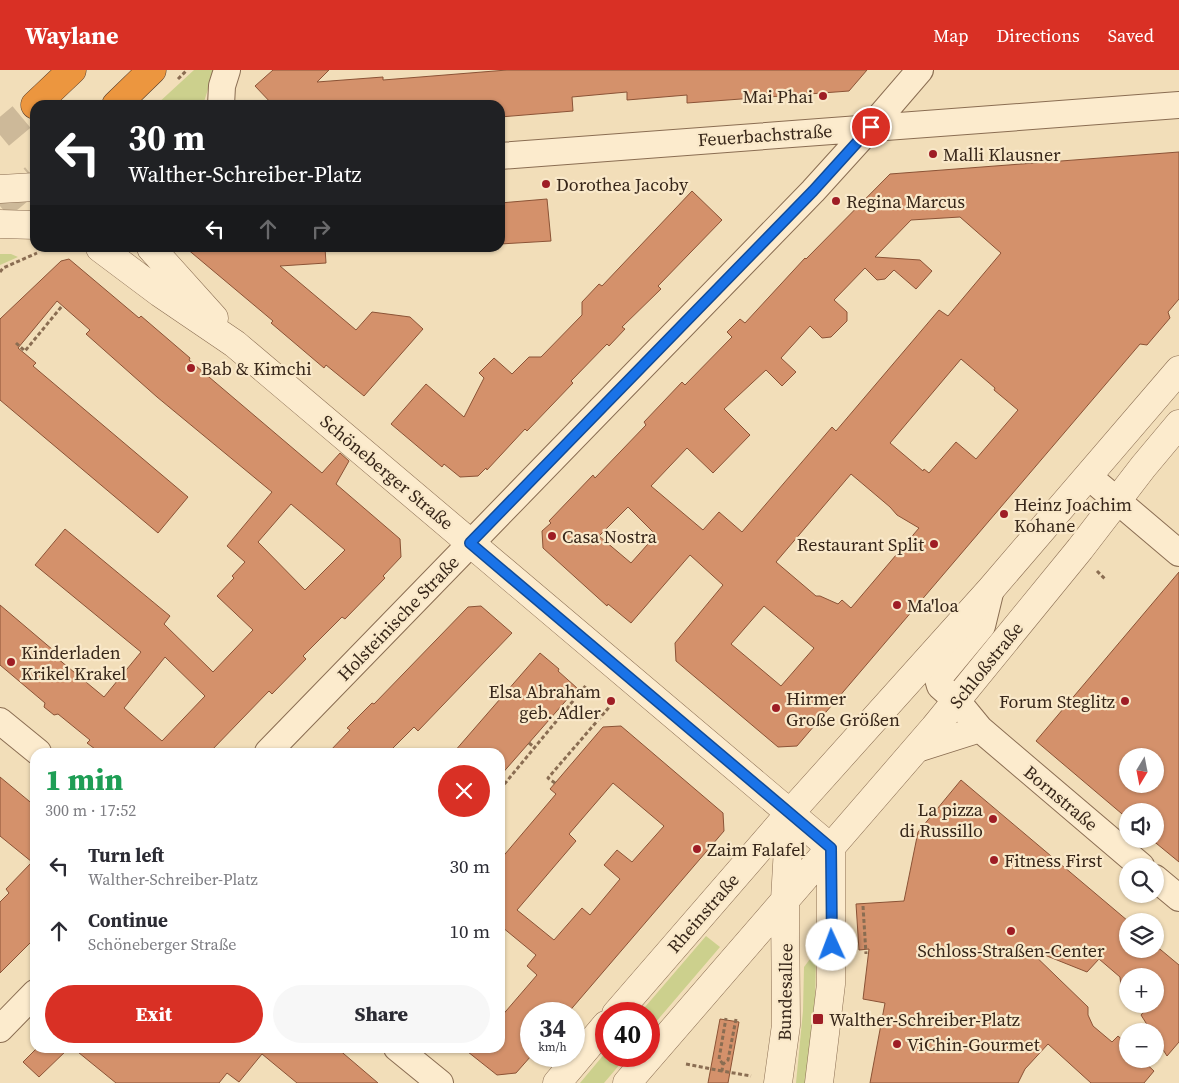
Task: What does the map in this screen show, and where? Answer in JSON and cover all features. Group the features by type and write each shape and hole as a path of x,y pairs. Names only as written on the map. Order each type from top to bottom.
{"highway":[{"path":"41,100 72,70"},
{"path":"121,100 152,70"}],"street":[{"path":"221,100 222,86 227,70"},
{"name":"Holsteinische Straße","path":"272,748 813,191 920,70"},
{"name":"Feuerbachstraße","path":"505,156 1179,105"},
{"path":"0,189 30,187"},
{"path":"0,224 30,225"},
{"name":"Schöneberger Straße","path":"105,252 160,293 236,344 790,813"},
{"name":"Schöneberger Straße","path":"155,252 236,344"},
{"path":"627,1083 785,900 790,813 990,589 1179,370"},
{"name":"Schloßstraße","path":"785,900 957,701 1179,424"},
{"path":"1088,476 1179,552"},
{"name":"Bornstraße","path":"990,589 982,626 938,679 940,686 957,701 980,729 1132,858"},
{"path":"0,721 33,748"},
{"path":"917,749 980,729"},
{"path":"790,813 831,848 831,984 820,1083"},
{"name":"Rheinstraße","path":"626,1002 790,813"},
{"path":"1164,886 1179,898"},
{"name":"Bundesallee","path":"778,1083 786,1025 785,900"},
{"path":"0,1029 30,998"},
{"path":"557,1083 595,1038"},
{"path":"403,1053 440,1083"}],"path":[{"path":"0,272 4,268 39,252"},
{"path":"16,344 25,351 62,306"},
{"path":"505,783 587,684"},
{"path":"555,783 548,778 611,705"},
{"path":"529,743 534,747"},
{"path":"863,906 866,954"},
{"path":"723,1064 719,1059 726,1018"},
{"path":"722,1071 723,1064 728,1060 736,1019"},
{"path":"686,1064 751,1076"}],"green space":[{"path":"194,70 214,70 205,100 161,100"},
{"path":"0,254 11,254 18,257 0,265"},
{"path":"706,936 720,947 660,1017 660,1002 649,1002"},
{"path":"816,951 815,1012 807,1083 796,1083 803,1011 804,967"},
{"path":"595,1065 595,1067 618,1067 604,1083 580,1083"}],"building":[{"path":"273,70 329,70 317,82 383,77 383,80 507,70 867,70 849,91 687,103 687,95 627,100 627,92 572,97 573,111 505,117 505,100 268,100 255,86"},
{"path":"1179,152 1179,299 1168,312 1170,318 1147,345 1140,344 797,746 778,747 676,661 675,643 723,585 690,555 631,623 608,604 607,606 543,548 542,531 551,523 549,521 593,475 595,478 646,425 644,422 682,382 685,385 732,337 727,332 740,319 745,323 805,258 890,174","holes":["960,217 1001,253 948,316 939,310 836,431 832,427 742,532 719,512 703,530 651,486 687,448 713,473 750,435 724,409 766,370 782,386 796,372 781,358 810,326 822,338 831,337 847,321 847,312 834,300 865,268 877,280 885,279 894,270 916,289 932,271 920,260 875,257 911,220","961,359 1018,410 976,459 956,442 929,473 924,469 923,471 890,443","851,474 897,515 919,528 851,608 842,600 838,604 816,596 776,562","628,507 656,535 631,563 599,536","764,606 814,648 781,686 731,644"]},
{"path":"692,191 722,220 658,286 661,289 622,327 625,329 609,346 607,344 571,381 573,383 527,431 525,429 487,470 486,468 478,476 460,477 444,464 442,467 391,424 426,384 464,417 484,378 479,373 494,358 512,374 529,357 541,357 582,315 582,302 599,284 602,286"},
{"path":"547,199 551,241 505,244 505,203"},
{"path":"191,252 325,252 326,263 280,266 356,330 372,312 410,317 423,329 364,396 326,365 324,368 271,323 273,321"},
{"path":"69,259 139,318 141,316 190,358 189,360 322,473 340,453 349,461 336,484 400,539 401,557 383,576 385,578 345,619 342,617 303,656 306,659 272,694 269,691 214,748 94,748 87,743 90,740 58,714 54,715 44,707 45,703 0,665 0,605 53,650 51,653 104,697 141,652 35,565 65,529 170,616 164,624 213,672 253,630 217,596 234,578 232,576 245,562 227,546 272,492 157,397 86,334 90,330 57,301 18,348 36,363 33,366 188,497 158,533 0,400 0,319 61,261","holes":["291,504 345,550 305,590 258,542","165,657 205,696 162,741 124,708"]},
{"name":"Forum Steglitz","path":"1179,572 1179,862 1162,848 1164,848 1164,803 1119,803 1119,811 1036,741"},
{"path":"481,606 512,633 418,731 414,727 393,748 333,748 350,730 347,728 372,703 374,704 468,607"},
{"path":"540,653 577,688 505,770 505,748 457,748"},
{"path":"621,726 723,813 724,831 577,1002 520,1002 521,1067 516,1073 497,1075 469,1053 505,1053 505,1012 537,975 527,966 536,955 505,929 505,854 556,794 550,789 603,727","holes":["613,783 664,826 632,862 617,850 604,865 620,879 590,915 582,908 554,940 517,910 576,841 569,834"]},
{"path":"0,777 30,802 30,860 0,836"},
{"name":"Schloss-Straßen-Center","path":"961,780 1119,913 1119,958 1164,958 1164,952 1179,965 1179,1042 1167,1056 1164,1051 1164,1023 1146,1023 1141,1015 1143,1013 1164,1013 1164,968 1119,968 1119,976 1099,959 1087,972 1027,948 1088,1007 1088,1015 1093,1026 1112,1042 1119,1037 1119,1068 1151,1068 1154,1071 1144,1083 1091,1083 1048,1044 1025,1069 1018,1083 870,1083 885,1003 863,999 869,949 859,950 856,904 904,901 918,832"},
{"path":"30,864 30,943 0,973 0,902 9,893 6,889"},
{"path":"720,1019 739,1022 728,1083 708,1083"},
{"path":"32,1053 64,1053 39,1077 23,1062"},
{"path":"79,1053 343,1053 378,1083 297,1083 262,1054 239,1082 227,1073 219,1083 116,1083"}],"tunnel":[{"path":"0,135 30,110"},
{"path":"0,206 30,181"}],"place":[{"name":"Mai Phai","path":"823,96"},
{"name":"Malli Klausner","path":"933,154"},
{"name":"Dorothea Jacoby","path":"546,184"},
{"name":"Regina Marcus","path":"836,201"},
{"name":"Bab & Kimchi","path":"191,368"},
{"name":"Heinz Joachim Kohane","path":"1004,514"},
{"name":"Casa Nostra","path":"552,536"},
{"name":"Restaurant Split","path":"934,544"},
{"name":"Ma'loa","path":"897,605"},
{"name":"Kinderladen Krikel Krakel","path":"11,662"},
{"name":"Elsa Abraham geb. Adler","path":"611,701"},
{"name":"Forum Steglitz","path":"1125,701"},
{"name":"Hirmer Große Größen","path":"776,708"},
{"name":"La pizza di Russillo","path":"993,819"},
{"name":"Zaim Falafel","path":"697,849"},
{"name":"Fitness First","path":"994,860"},
{"name":"Schloss-Straßen-Center","path":"1011,931"},
{"name":"Walther-Schreiber-Platz","path":"818,1019"},
{"name":"ViChin-Gourmet","path":"897,1044"}],"route":[{"path":"832,945 830,915 831,848 470,543 813,191 871,127"}]}
